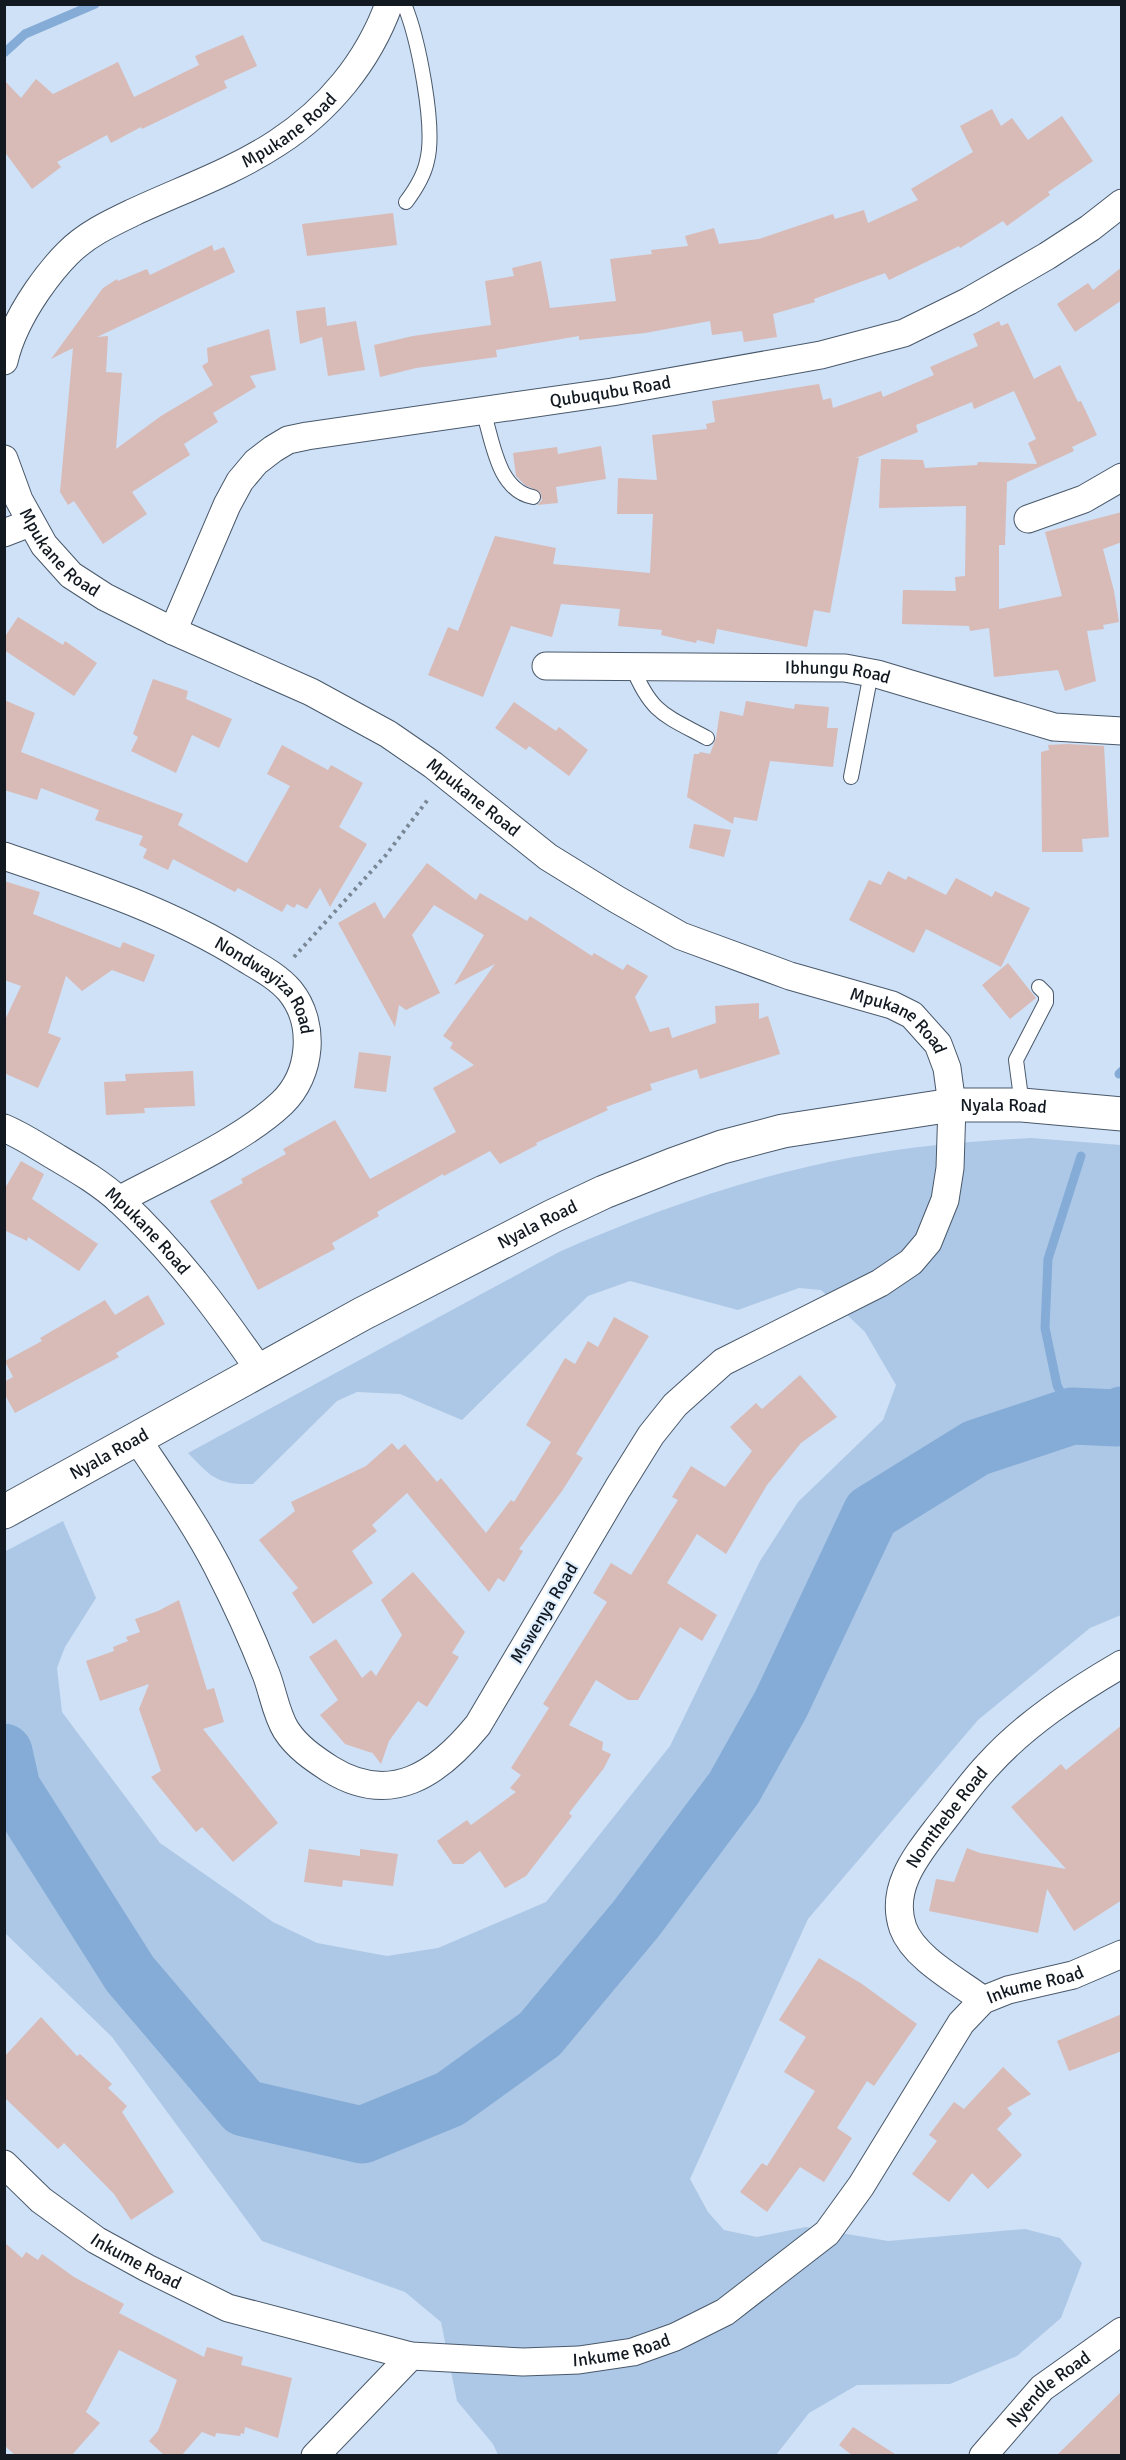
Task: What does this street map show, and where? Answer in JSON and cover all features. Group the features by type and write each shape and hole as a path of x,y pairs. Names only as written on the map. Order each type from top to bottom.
{"street":[{"name":"Mpukane Road","path":"4,361 9,341 24,309 44,280 69,252 100,229 239,165 277,143 304,123 333,96 360,65 382,25 389,4"},
{"name":"Qubuqubu Road","path":"173,631 240,481 256,462 288,440 483,411 821,355 904,333 969,301 1047,256 1090,228 1122,203"},
{"name":"Mpukane Road","path":"4,459 10,480 30,523 44,545 71,575 105,597 173,631 311,692 388,734 548,857 681,936 790,976 892,1005 912,1015 938,1044 947,1068 952,1105"},
{"path":"1028,519 1084,499 1122,477"},
{"path":"4,533 30,523"},
{"name":"Ibhungu Road","path":"546,666 845,668 871,673 1054,727 1122,730"},
{"name":"Nondwayiza Road","path":"4,856 147,908 227,946 276,977 290,991 299,1008 308,1036 307,1059 297,1083 284,1101 233,1138 119,1200"},
{"name":"Nyala Road","path":"4,1512 362,1314 553,1216 604,1192 722,1147 783,1131 952,1105 1022,1105 1122,1114"},
{"name":"Mswenya Road","path":"137,1439 177,1497 218,1567 266,1674 284,1727 296,1744 341,1776 361,1783 382,1786 420,1776 439,1766 461,1746 478,1725 618,1488 651,1435 675,1405 723,1362 880,1283 911,1262 928,1242 945,1200 950,1168 952,1105"},
{"name":"Mpukane Road","path":"4,1128 73,1167 119,1200 182,1265 217,1308 260,1371"},
{"name":"Nomthebe Road","path":"983,2000 921,1954 906,1934 899,1912 903,1880 918,1853 988,1764 1073,1692 1122,1664"},
{"name":"Inkume Road","path":"4,2164 41,2200 96,2241 228,2308 411,2356 523,2362 579,2360 633,2352 675,2337 725,2312 827,2233 861,2186 961,2023 983,2000 1008,1990 1073,1975 1122,1954"},
{"name":"Nyendle Road","path":"983,2456 1042,2388 1122,2331"},
{"path":"315,2456 411,2356"}],"lane":[{"path":"404,4 415,33 429,140 428,159 423,175 406,202"},
{"path":"483,411 506,479 518,492 533,497"},
{"path":"632,666 641,689 654,706 663,714 707,738"},
{"path":"851,777 871,673"},
{"path":"1022,1105 1016,1060 1046,1002 1046,994 1039,987"}],"path":[{"path":"276,977 386,855 446,777"}],"shaded area":[{"path":"1031,1138 1121,1145 1121,1615 1090,1628 978,1720 808,1919 690,2179 708,2212 724,2230 757,2237 806,2227 888,2241 1025,2229 1060,2238 1082,2263 1061,2318 1017,2356 950,2384 857,2385 809,2413 776,2455 498,2455 493,2444 457,2401 441,2322 405,2292 262,2241 112,2037 5,1933 4,1552 63,1521 96,1598 65,1647 57,1668 62,1712 160,1843 273,1922 317,1943 387,1956 438,1948 546,1902 670,1746 760,1561 798,1502 883,1420 896,1385 865,1332 821,1290 799,1288 738,1310 630,1281 588,1296 462,1420 400,1394 357,1392 337,1401 253,1484 231,1483 216,1478 203,1469 188,1453 559,1252 667,1208 741,1184 854,1157 942,1145"}],"building":[{"path":"243,35 257,66 224,81 227,88 111,143 107,135 57,162 61,167 32,189 4,151 4,80 21,98 36,79 53,94 118,62 134,97 199,65 195,56"},
{"path":"992,109 1001,126 1012,118 1028,140 1062,116 1093,161 1048,192 1050,195 1007,226 1003,221 960,248 959,246 889,280 885,273 814,299 815,302 773,314 777,337 744,342 742,331 712,335 710,321 645,333 579,340 579,336 496,350 497,357 416,368 380,377 374,345 413,336 491,325 485,281 514,276 512,268 541,261 550,308 616,301 610,259 652,254 651,250 688,246 685,236 714,228 719,244 759,239 833,214 835,219 864,210 868,223 918,200 911,189 973,152 960,126"},
{"path":"393,213 397,245 307,256 302,224"},
{"path":"212,245 214,251 224,247 235,272 97,337 108,336 106,372 122,373 116,449 161,416 213,385 202,366 208,362 207,348 269,329 276,370 250,376 256,387 213,413 218,422 184,444 190,455 132,492 147,514 103,544 74,501 68,505 60,492 73,348 51,359 103,288 117,279 118,281 147,269 150,275"},
{"path":"1122,267 1122,300 1075,332 1057,304 1088,283 1093,290"},
{"path":"325,307 327,326 356,321 365,370 328,376 322,337 300,344 296,311"},
{"path":"999,321 1001,326 1008,323 1034,379 1060,365 1097,435 1072,447 1074,451 1007,482 1005,545 999,545 999,609 1062,596 1045,532 1122,512 1122,542 1103,549 1119,622 1103,625 1104,629 1087,631 1096,681 1065,691 1058,670 994,677 989,628 970,631 969,626 902,624 903,590 956,591 955,577 965,576 966,506 879,508 881,459 923,460 925,468 977,465 978,462 1037,464 1028,443 1036,439 1014,391 974,409 972,402 916,425 918,432 856,458 859,458 830,613 814,610 807,647 717,629 714,644 697,640 696,643 661,635 662,630 618,626 620,609 561,604 552,637 511,626 483,697 428,675 448,627 458,631 495,536 556,548 553,564 650,573 653,514 617,514 618,478 657,480 652,435 707,429 706,424 715,422 712,401 819,384 823,400 831,398 833,408 881,391 883,397 934,375 930,367 978,346 973,334"},
{"path":"601,446 606,479 556,487 558,503 537,505 542,500 540,492 525,485 516,476 513,453 557,447 558,454"},
{"path":"18,617 63,645 65,641 97,663 74,696 4,650 4,638"},
{"path":"153,679 188,691 186,699 232,719 219,748 192,735 176,773 131,751 138,737 133,734"},
{"path":"4,700 35,713 21,752 183,814 178,825 247,863 290,786 267,774 282,745 328,770 331,765 363,783 339,827 367,844 330,907 320,888 307,909 297,904 294,908 287,904 282,912 238,888 235,892 173,859 168,870 143,858 147,849 139,845 143,836 95,820 99,810 41,788 37,800 4,790"},
{"path":"746,701 794,709 795,704 829,707 827,728 838,728 833,767 770,761 757,821 734,817 733,824 687,797 694,754 700,752 710,754 716,738 720,711 743,716"},
{"path":"514,702 556,731 559,727 588,750 569,776 529,746 526,750 495,728"},
{"path":"1048,745 1104,746 1109,837 1082,839 1083,852 1042,852 1041,752 1049,750"},
{"path":"694,824 731,830 724,857 689,848"},
{"path":"427,863 476,900 480,893 527,921 530,916 592,956 594,953 623,970 627,964 648,976 635,997 650,1032 669,1027 672,1038 716,1023 715,1006 759,1003 759,1019 768,1016 780,1054 700,1079 697,1069 650,1084 652,1090 606,1107 608,1110 536,1143 537,1145 500,1164 490,1151 444,1176 443,1174 377,1212 379,1216 332,1243 335,1249 258,1290 210,1201 243,1183 241,1179 286,1154 283,1149 335,1120 370,1179 456,1132 433,1088 474,1065 450,1048 453,1043 443,1036 495,964 454,985 484,935 434,905 412,935 440,993 406,1010 399,1005 395,1027 338,923 375,902 384,919"},
{"path":"888,871 906,880 908,876 946,895 956,878 992,897 995,891 1030,908 1001,967 926,929 914,953 849,920 869,880 881,885"},
{"path":"4,881 40,892 33,914 120,948 123,942 155,955 144,982 112,970 82,991 66,976 48,1033 61,1038 38,1088 4,1073 4,1022 21,986 4,980"},
{"path":"1008,963 1036,998 1010,1019 982,985"},
{"path":"359,1052 391,1056 386,1092 354,1088"},
{"path":"193,1071 195,1106 144,1108 145,1113 106,1115 104,1082 126,1081 125,1074"},
{"path":"21,1161 44,1174 32,1199 98,1244 79,1271 28,1237 27,1241 4,1230 4,1190"},
{"path":"148,1295 165,1324 116,1353 119,1357 15,1413 4,1393 4,1382 13,1377 5,1361 42,1341 40,1338 105,1300 115,1315"},
{"path":"614,1317 649,1336 576,1454 583,1458 562,1491 519,1549 523,1551 504,1582 498,1578 489,1592 407,1493 372,1525 377,1531 352,1551 373,1583 313,1624 292,1593 298,1588 259,1540 295,1511 291,1502 366,1466 392,1443 398,1450 405,1444 437,1482 441,1478 486,1533 511,1500 514,1502 551,1442 526,1425 565,1358 575,1364 588,1341 598,1347"},
{"path":"800,1375 837,1417 801,1443 767,1485 726,1554 697,1534 667,1583 717,1615 702,1641 680,1627 638,1700 628,1700 596,1680 569,1725 603,1742 602,1750 611,1754 604,1768 569,1813 572,1816 526,1876 505,1888 480,1851 463,1864 453,1864 437,1841 467,1820 471,1825 516,1792 510,1788 521,1775 511,1768 549,1708 543,1704 607,1602 593,1593 611,1563 631,1575 678,1500 672,1497 691,1466 725,1487 752,1451 730,1427 756,1403 762,1409"},
{"path":"413,1572 465,1632 452,1653 459,1657 427,1707 418,1701 389,1741 381,1764 371,1751 372,1753 345,1744 320,1715 338,1700 309,1657 336,1639 362,1678 371,1670 376,1676 402,1635 381,1600"},
{"path":"179,1600 207,1690 214,1688 224,1722 203,1729 278,1823 233,1862 202,1827 196,1832 151,1777 161,1771 139,1709 149,1684 100,1701 86,1661 114,1651 113,1647 128,1641 126,1637 140,1632 135,1619"},
{"path":"1122,1725 1122,1900 1074,1931 1047,1889 1038,1933 929,1911 936,1879 954,1882 967,1848 980,1853 1066,1869 1011,1807 1061,1764 1066,1770"},
{"path":"309,1849 360,1856 360,1849 398,1854 393,1886 343,1880 342,1887 304,1882"},
{"path":"819,1958 862,1984 917,2024 874,2086 867,2081 837,2128 852,2138 824,2182 800,2167 767,2212 740,2192 762,2163 767,2166 815,2091 784,2072 806,2037 779,2020"},
{"path":"1122,2014 1122,2051 1069,2071 1057,2041"},
{"path":"41,2017 77,2056 80,2054 112,2084 108,2088 127,2106 122,2112 174,2192 131,2220 114,2194 64,2143 58,2149 4,2097 4,2057"},
{"path":"1003,2067 1031,2094 1007,2108 1012,2114 997,2129 1022,2155 988,2189 972,2173 949,2202 912,2174 937,2141 929,2135 954,2102 964,2109"},
{"path":"4,2242 22,2258 26,2252 38,2260 42,2254 74,2277 124,2304 119,2313 204,2357 207,2347 243,2357 241,2365 292,2378 278,2438 245,2427 244,2434 241,2433 240,2436 216,2433 215,2437 202,2432 181,2456 165,2456 149,2441 158,2431 177,2380 119,2350 86,2412 100,2423 71,2456 16,2456 4,2445"},
{"path":"1122,2391 1122,2456 1056,2456"},
{"path":"853,2427 898,2456 853,2456 839,2445"}],"waterway":[{"path":"4,53 25,34 95,4"},
{"path":"1119,1074 1122,1071"},
{"path":"1072,1416 1057,1385 1045,1328 1048,1259 1081,1156"},
{"path":"4,1752 12,1788 130,1974 244,2108 362,2135 450,2099 540,2034 636,1919 734,1788 781,1704 871,1513 976,1448 1072,1416 1117,1418 1122,1415"}]}
